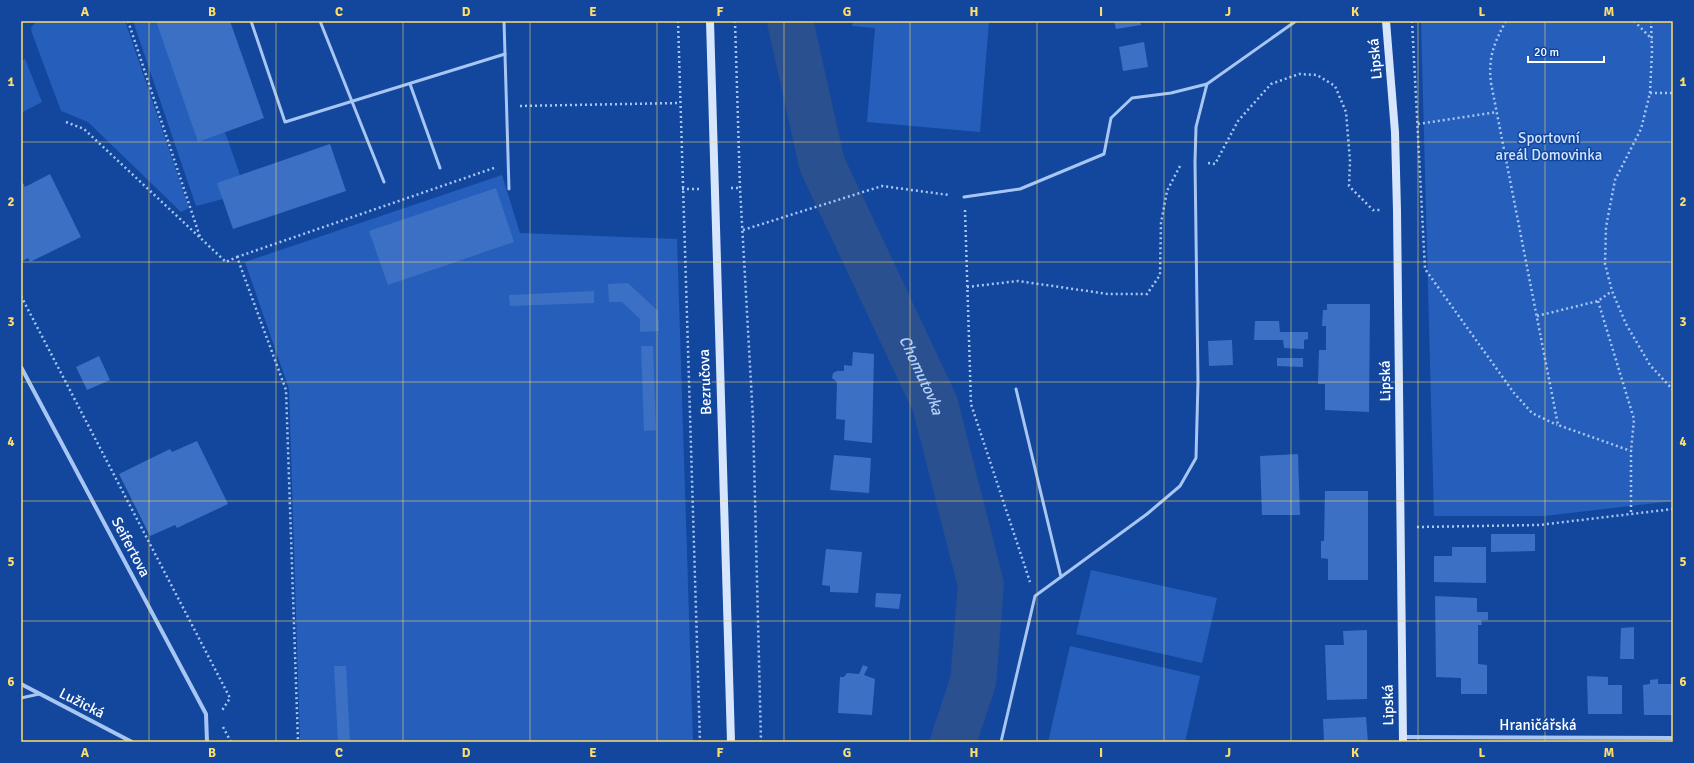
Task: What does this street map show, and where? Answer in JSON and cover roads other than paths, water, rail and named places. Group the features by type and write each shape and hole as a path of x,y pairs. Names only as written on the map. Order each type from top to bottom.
{"street":[{"name":"Bezručova","path":"710,21 731,742"},
{"name":"Lipská","path":"1386,21 1395,132 1397,211 1403,739"},
{"name":"Seifertova","path":"21,367 206,714 207,742"},
{"name":"Lužická","path":"21,684 132,742"},
{"name":"Hraničářská","path":"1403,739 1673,738"}],"lane":[{"path":"251,21 285,122 505,54"},
{"path":"320,21 384,182"},
{"path":"504,21 509,188"},
{"path":"964,197 1020,189 1104,154 1112,118 1132,98 1171,93 1207,84 1296,21"},
{"path":"410,84 440,168"},
{"path":"1001,742 1035,596 1147,514 1180,486 1196,458 1198,382 1195,162 1196,127 1207,84"},
{"path":"1016,389 1061,577"},
{"path":"21,698 39,694"}],"waterway":[{"name":"Chomutovka","path":"790,21 822,164 935,404 981,585 973,682 953,742"}],"park label":[{"name":"Sportovní areál Domovinka","path":"1549,146"}]}
